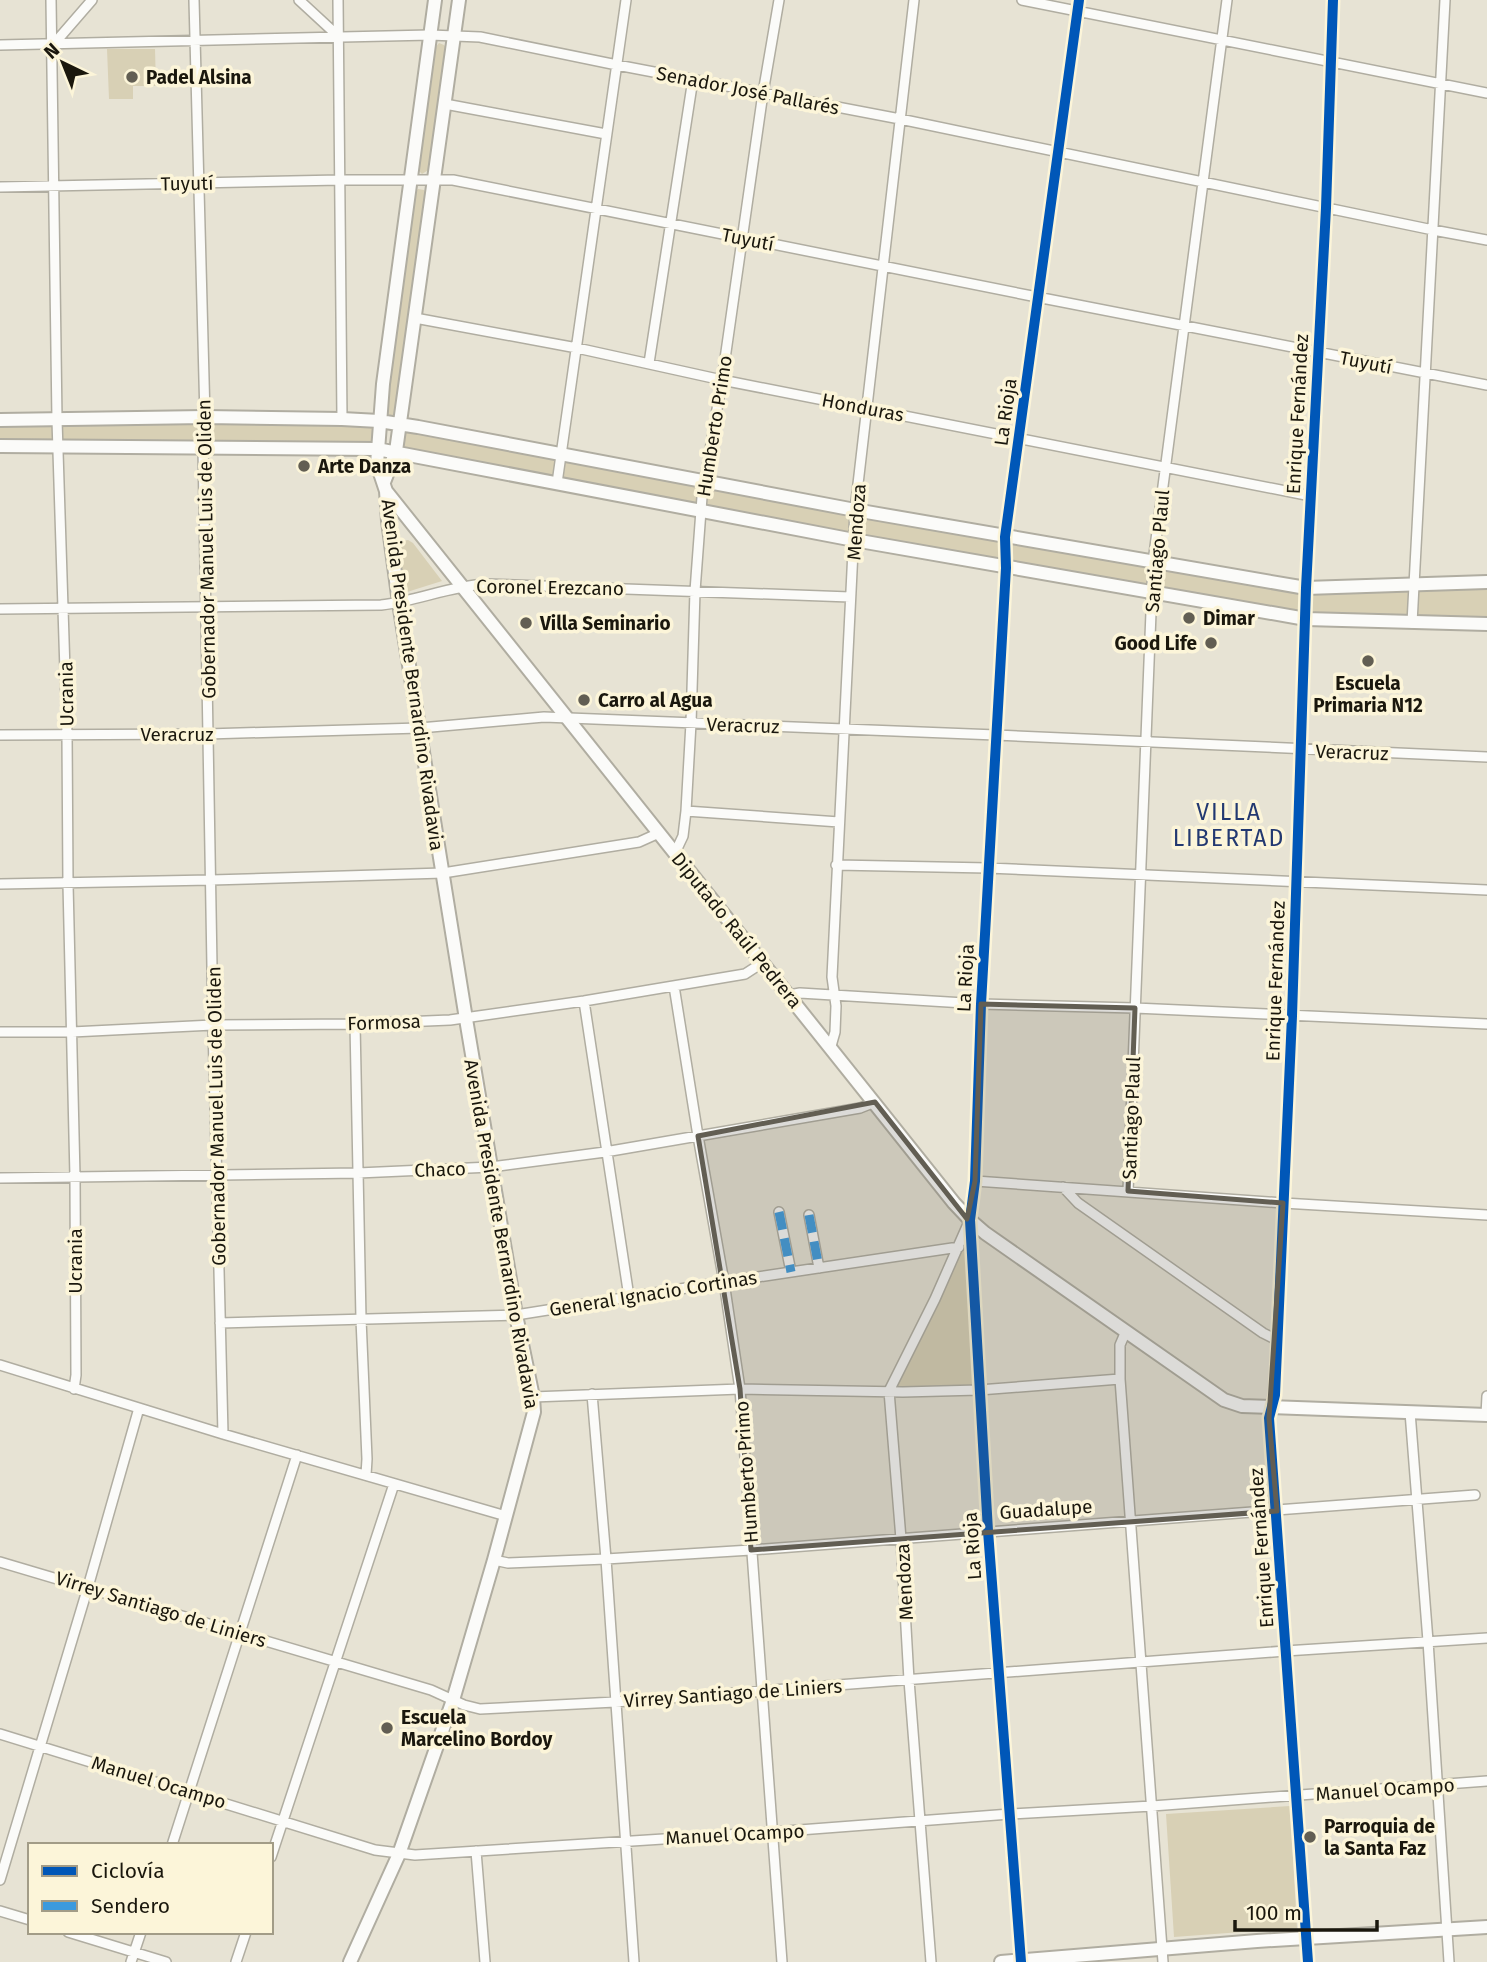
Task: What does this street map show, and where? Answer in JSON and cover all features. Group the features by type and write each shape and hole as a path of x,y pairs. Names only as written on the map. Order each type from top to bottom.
{"main road":[{"name":"Avenida Presidente Bernardino Rivadavia","path":"350,1962 399,1854 453,1700 533,1421 533,1397 516,1315 466,1019 399,603 385,486 377,464 379,421 435,0"},
{"name":"Avenida Presidente Bernardino Rivadavia","path":"385,486 396,452 459,0"},
{"path":"0,420 205,417 379,421 855,510 1306,588 1487,582"},
{"path":"0,446 377,449 1006,568 1306,619 1487,624"},
{"name":"Diputado Raúl Pedrera","path":"385,486 462,587 762,963 970,1220 985,1233 1224,1400 1242,1406 1487,1415"},
{"path":"1001,1962 1163,1955 1307,1938 1487,1927"}],"street":[{"name":"Ucrania","path":"51,0 57,419 64,607 75,1177 74,1389"},
{"path":"53,45 92,0"},
{"name":"Gobernador Manuel Luis de Oliden","path":"194,0 205,417 203,447 207,734 223,1434"},
{"path":"299,0 338,37"},
{"path":"338,0 342,419"},
{"path":"557,483 626,0"},
{"name":"Humberto Primo","path":"675,853 684,836 686,811 701,511 779,0"},
{"name":"Mendoza","path":"831,1046 835,1032 836,1006 832,977 836,865 855,510 915,0"},
{"path":"1022,0 1487,93"},
{"name":"La Rioja","path":"1021,1961 988,1531 970,1220 975,1181 981,1004 1006,568 1005,537 1079,0"},
{"name":"Santiago Plaul","path":"1128,1191 1153,562 1227,0"},
{"name":"Enrique Fernández","path":"1308,1962 1269,1418 1275,1395 1292,1016 1306,588 1334,0"},
{"path":"1412,623 1445,0"},
{"name":"Senador José Pallarés","path":"0,45 430,35 480,37 900,119 1487,240"},
{"path":"649,363 693,79"},
{"path":"445,104 606,134"},
{"name":"Tuyutí","path":"0,187 453,180 1487,385"},
{"name":"Honduras","path":"415,318 577,348 722,380 1311,496"},
{"name":"Coronel Erezcano","path":"0,609 381,605 486,584 850,597"},
{"name":"Veracruz","path":"0,735 207,734 420,728 566,718 1487,757"},
{"path":"686,811 839,822"},
{"path":"0,884 443,873 639,842 659,833"},
{"path":"836,865 988,868 1487,890"},
{"name":"Formosa","path":"0,1032 466,1019 745,974 762,963"},
{"name":"Humberto Primo","path":"674,986 740,1389 782,1962"},
{"path":"789,995 800,993 981,1004 1487,1024"},
{"path":"584,1000 628,1297"},
{"path":"355,1024 366,1475"},
{"name":"Chaco","path":"0,1178 358,1173 491,1167 605,1152 859,1108 875,1102"},
{"path":"975,1181 1487,1215"},
{"path":"1063,1187 1078,1203 1263,1333 1277,1340"},
{"path":"779,1212 791,1272"},
{"path":"809,1215 819,1268"},
{"path":"889,1391 970,1220"},
{"name":"General Ignacio Cortinas","path":"220,1322 516,1315 959,1247"},
{"path":"1126,1331 1120,1345 1120,1379 1163,1955"},
{"path":"0,1365 223,1434 506,1516"},
{"path":"533,1397 740,1389 903,1392 979,1390 1120,1379"},
{"name":"Mendoza","path":"889,1391 931,1962"},
{"path":"592,1394 634,1962"},
{"path":"1487,1396 1487,1415"},
{"path":"0,1880 139,1408"},
{"path":"1410,1412 1449,1962"},
{"path":"173,1843 297,1455"},
{"path":"273,1851 394,1484"},
{"name":"Guadalupe","path":"494,1560 508,1563 751,1550 1475,1495"},
{"name":"Virrey Santiago de Liniers","path":"0,1562 431,1690 480,1709 615,1702 1487,1638"},
{"name":"Manuel Ocampo","path":"0,1734 375,1850 415,1855 1487,1781"},
{"path":"476,1851 485,1962"},
{"path":"0,1911 28,1919"},
{"path":"73,1934 133,1957 166,1962"},
{"path":"133,1957 140,1934"},
{"path":"236,1962 245,1934"}],"highlighted area":[{"path":"981,1004 1135,1008 1128,1191 1283,1203 1269,1418 1277,1511 751,1550 740,1389 698,1136 875,1102 967,1219 975,1181"}],"shaded area":[{"path":"439,43 447,49 430,169 422,174 418,170 434,49"},
{"name":"Padel Alsina","path":"107,49 155,49 156,86 133,86 133,99 109,99"},
{"path":"418,189 426,193 397,412 393,416 387,416 414,194"},
{"path":"0,420 379,421 377,449 0,446"},
{"path":"400,424 1306,588 1487,582 1487,624 1306,619 396,451"},
{"path":"408,540 442,581 407,592 398,551 402,541"},
{"path":"970,1220 979,1390 889,1391"},
{"path":"1290,1806 1297,1928 1174,1937 1166,1814"}],"marked path":[{"path":"779,1212 791,1272"},
{"path":"809,1215 819,1268"}],"cycle path":[{"path":"1021,1962 988,1531 970,1220 975,1181 981,1004 1006,568 1005,537 1079,0"},
{"path":"1308,1962 1269,1418 1275,1395 1292,1016 1306,588 1326,208 1333,0"}],"place":[{"name":"Padel Alsina","path":"132,77"},
{"name":"Arte Danza","path":"304,466"},
{"name":"Dimar","path":"1189,618"},
{"name":"Villa Seminario","path":"526,623"},
{"name":"Good Life","path":"1211,643"},
{"name":"Escuela Primaria N12","path":"1368,661"},
{"name":"Carro al Agua","path":"584,700"},
{"name":"Escuela Marcelino Bordoy","path":"387,1728"},
{"name":"Parroquia de la Santa Faz","path":"1310,1837"}],"district":[{"name":"VILLA LIBERTAD","path":"1229,825"}]}
